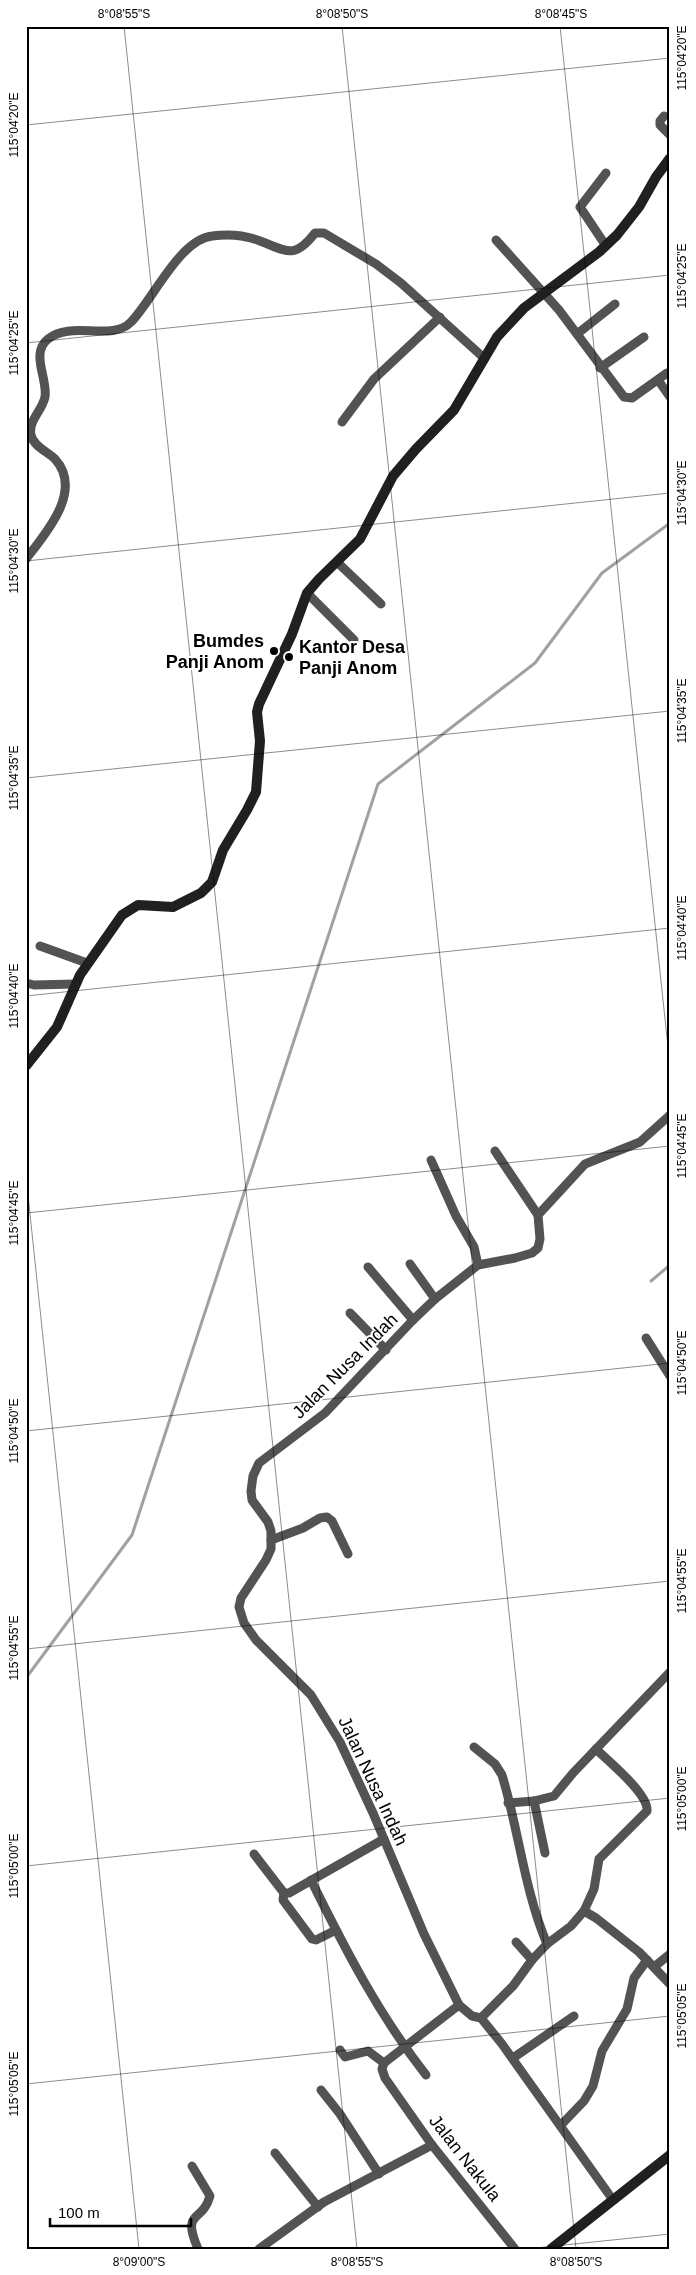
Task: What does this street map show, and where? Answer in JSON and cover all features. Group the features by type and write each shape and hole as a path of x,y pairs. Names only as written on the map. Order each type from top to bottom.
{"street":[{"path":"664,116 660,125 670,135"},
{"path":"26,1066 57,1027 75,984 87,963 118,920 129,909 146,904 164,908 173,907 202,893 212,882 223,850 256,792 260,741 257,718 259,704 292,634 307,593 360,539 398,469 454,410 484,358 507,324 606,246 633,216 670,158"},
{"path":"606,174 580,207 606,246"},
{"path":"26,559 53,523 64,497 65,487 58,464 35,443 31,436 31,423 40,409 45,396 40,364 41,350 47,339 66,331 115,330 130,324 170,269 191,246 210,236 240,235 291,252 305,247 315,233 324,233 376,264 440,317 484,358"},
{"path":"496,240 544,293 577,334 600,368 626,399 632,398 667,373"},
{"path":"577,334 614,304"},
{"path":"342,422 378,374 440,317"},
{"path":"600,368 644,337"},
{"path":"658,380 670,397"},
{"path":"337,562 380,604"},
{"path":"307,593 354,640"},
{"path":"40,946 54,953 87,963"},
{"path":"26,983 34,985 75,984"},
{"path":"495,1151 538,1215 585,1164 640,1142 670,1115"},
{"path":"431,1160 456,1216 474,1247 478,1265"},
{"name":"Jalan Nusa Indah","path":"459,2005 432,1952 340,1742 311,1696 256,1640 240,1615 239,1606 241,1598 271,1549 268,1522 252,1500 253,1476 259,1463 326,1413 413,1320 435,1299 478,1265 523,1256 538,1248 540,1239 538,1215"},
{"path":"410,1264 435,1299"},
{"path":"368,1267 413,1320"},
{"path":"350,1313 386,1350"},
{"path":"646,1338 670,1376"},
{"path":"271,1540 302,1528 320,1518 327,1517 332,1522 348,1554"},
{"path":"508,1803 549,1798 559,1791 573,1773 670,1672"},
{"path":"474,1747 490,1759 499,1769 505,1784 521,1860 547,1944"},
{"path":"481,2018 513,1986 532,1960 547,1944 570,1926 584,1911 594,1889 599,1859 647,1812 648,1808 625,1777 596,1750"},
{"path":"534,1801 545,1853"},
{"path":"284,1892 289,1893 384,1839"},
{"path":"254,1854 284,1892 283,1900 312,1939 316,1940 336,1930"},
{"path":"311,1880 362,1980 405,2047 426,2075"},
{"path":"584,1911 596,1918 647,1960 670,1984"},
{"path":"516,1942 532,1960"},
{"path":"654,1967 670,1954"},
{"path":"561,2125 584,2101 593,2086 602,2051 627,2009 634,1978 647,1960"},
{"path":"340,2050 345,2056 368,2051 384,2063 459,2005 472,2016 481,2018 513,2058 614,2200"},
{"path":"513,2058 574,2016"},
{"name":"Jalan Nakula","path":"384,2063 382,2070 390,2086 432,2145 515,2249"},
{"path":"321,2090 340,2114 379,2174"},
{"path":"259,2249 318,2207 432,2145"},
{"path":"275,2153 318,2207"},
{"path":"551,2249 670,2155"},
{"path":"192,2166 210,2196 208,2202 191,2224 190,2229 198,2249"}],"waterway":[{"path":"26,1678 132,1535 378,784 535,663 602,573 670,523"},
{"path":"651,1281 670,1265"}],"place":[{"name":"Bumdes Panji Anom","path":"274,651"},
{"name":"Kantor Desa Panji Anom","path":"289,657"}]}
